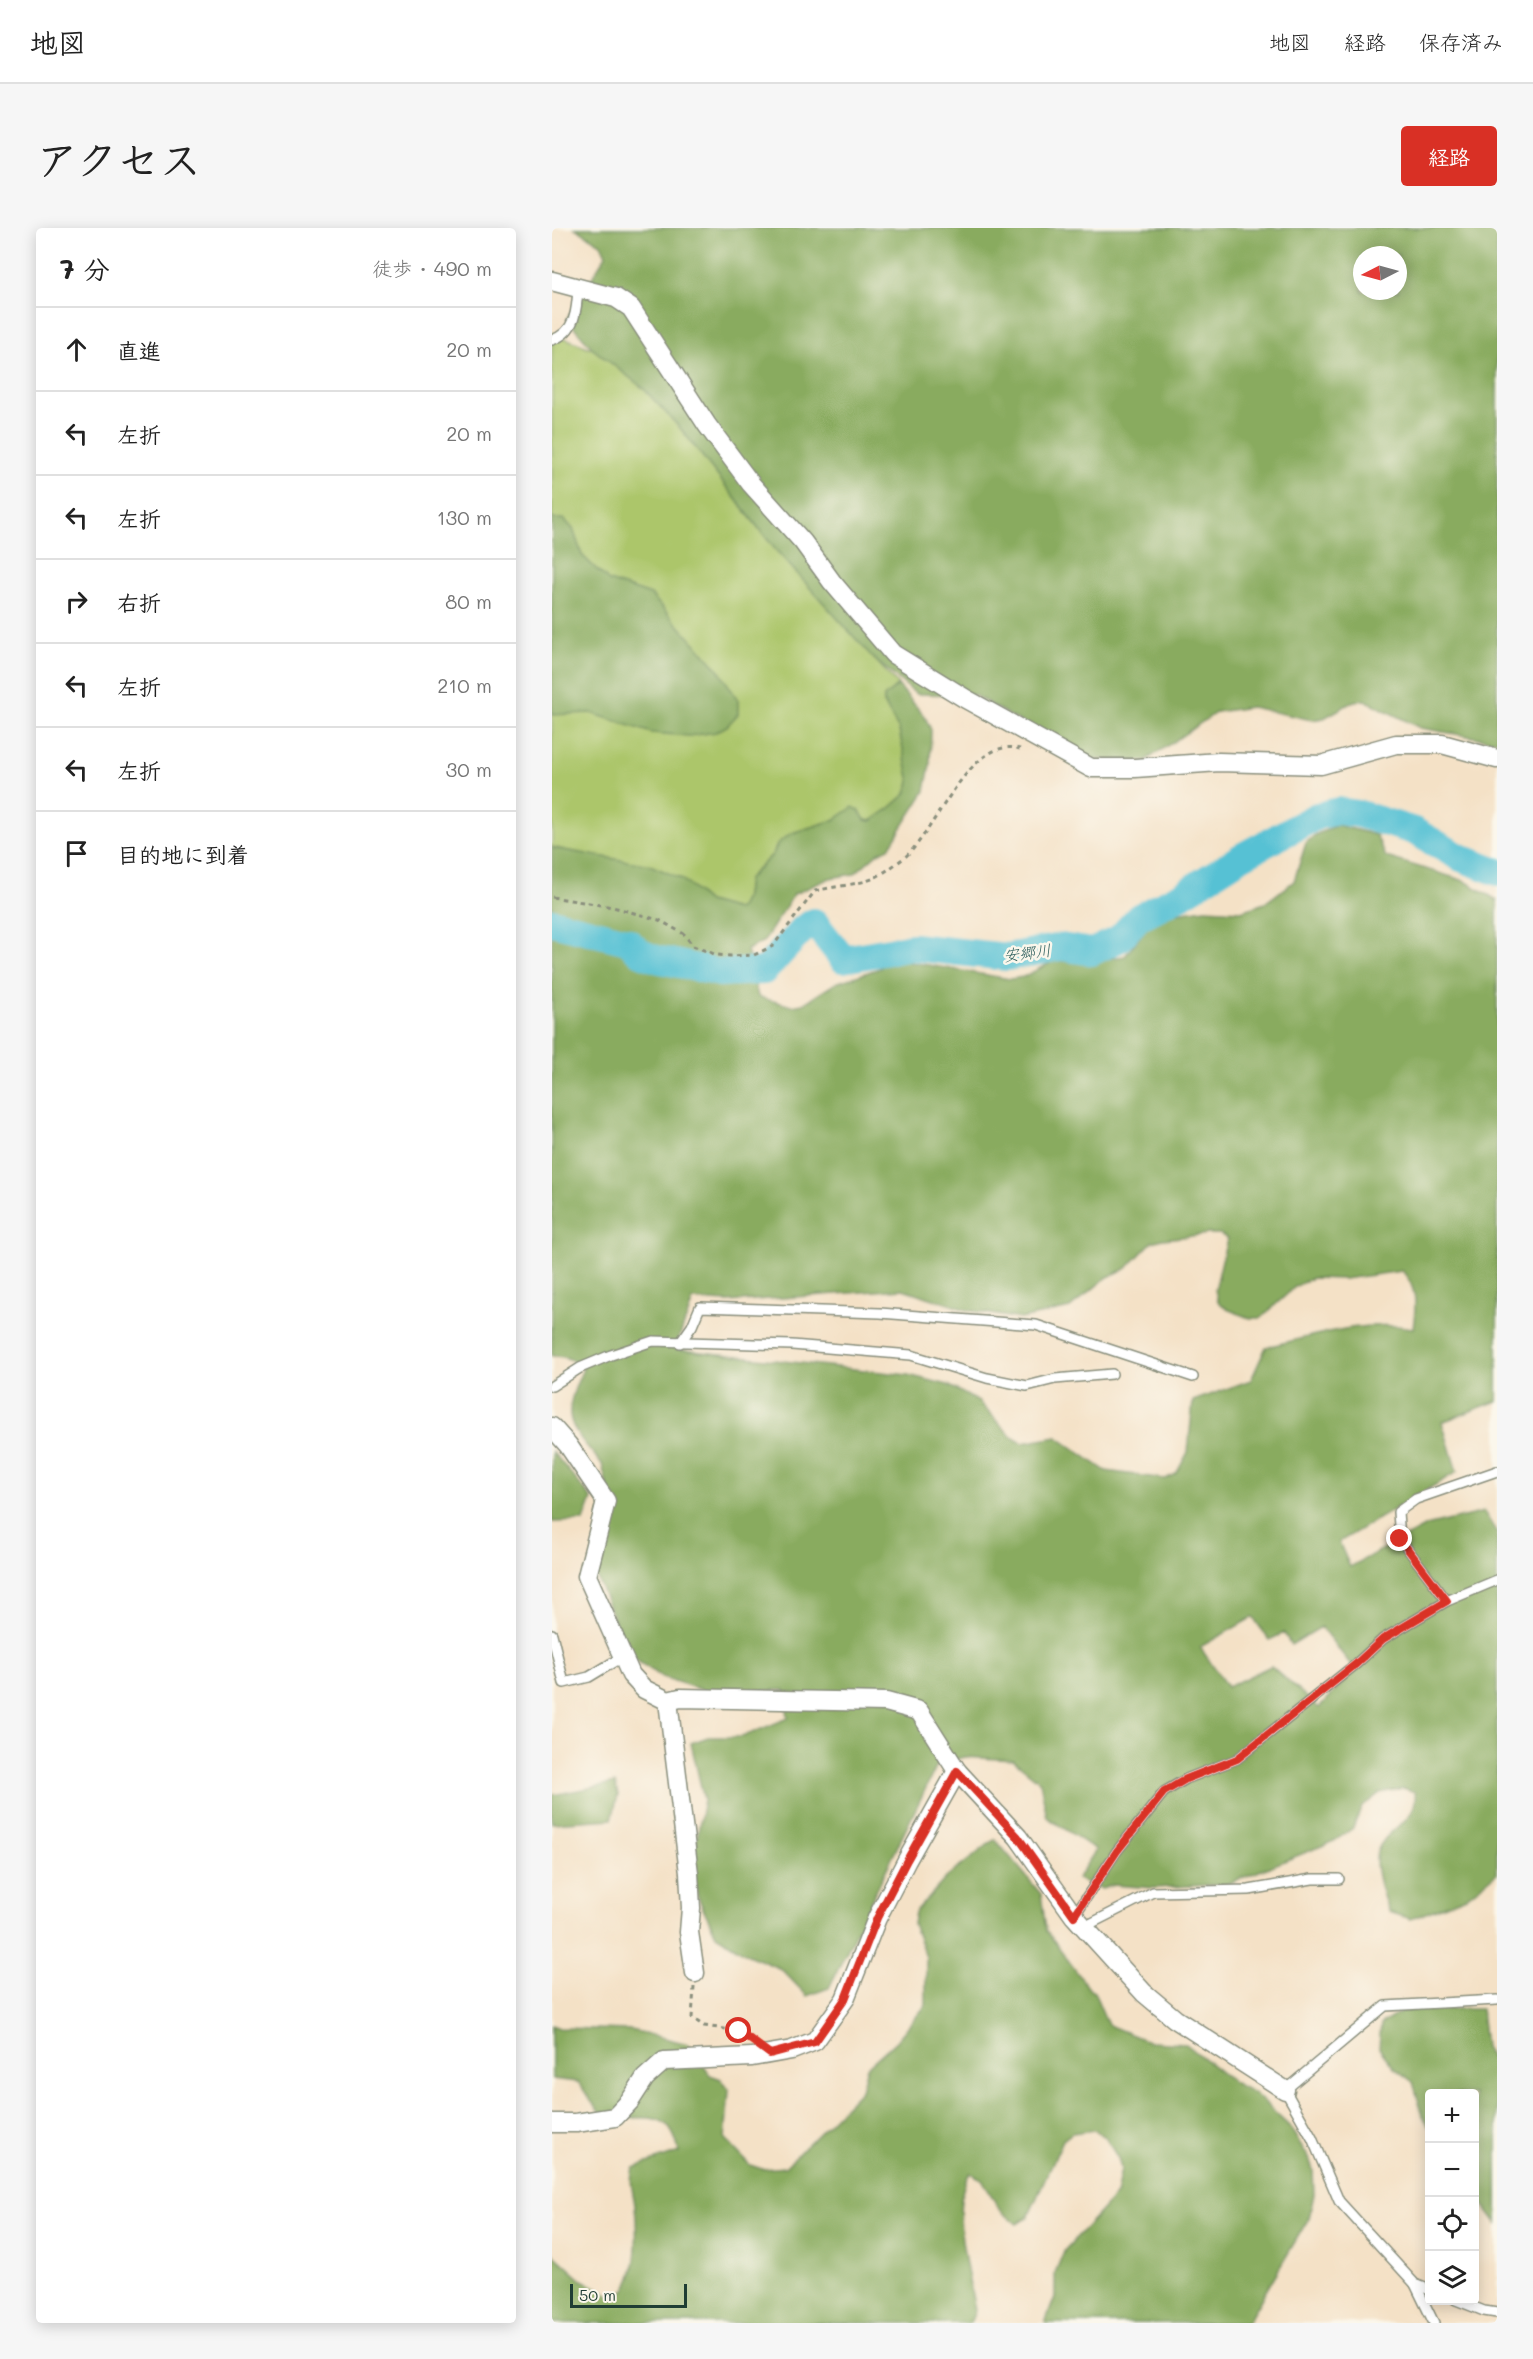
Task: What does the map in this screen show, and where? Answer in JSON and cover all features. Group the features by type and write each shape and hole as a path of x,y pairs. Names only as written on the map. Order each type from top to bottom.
{"street":[{"path":"552,281 616,298 631,308 713,434 893,654 966,699 1091,768 1135,768 1219,762 1321,765 1396,744 1442,744 1497,759"},
{"path":"552,1428 568,1445 606,1501 587,1576 631,1675 644,1689 668,1701 680,1698 886,1702 919,1711 957,1771 1018,1837 1079,1922 1144,1993 1175,2019 1285,2090"},
{"path":"668,1701 689,1873 691,1908 689,1932 695,1973"},
{"path":"552,2123 576,2123 615,2118 645,2078 664,2061 724,2060 770,2054 815,2042 845,1999 877,1918 957,1771"}],"lane":[{"path":"552,340 561,337 577,314 578,287"},
{"path":"680,1343 692,1326 700,1307 880,1314 1036,1325 1193,1377"},
{"path":"552,1386 580,1368 653,1341 792,1346 911,1355 1027,1386 1055,1378 1112,1374"},
{"path":"1447,1601 1400,1539 1398,1512 1416,1499 1497,1471"},
{"path":"1079,1922 1117,1851 1164,1792 1186,1779 1237,1759 1356,1664 1383,1639 1447,1601 1497,1580"},
{"path":"552,1634 564,1683 589,1677 622,1657"},
{"path":"1079,1922 1153,1892 1249,1890 1312,1879 1339,1879"},
{"path":"1434,2323 1415,2284 1339,2201 1312,2138 1285,2090 1385,2006 1497,2000"},
{"path":"1415,2284 1425,2288"},
{"path":"1467,2305 1497,2313"}],"path":[{"path":"552,897 613,907 659,920 684,934 693,946 717,955 754,955 772,946 815,891 873,879 906,857 974,764 986,754 1010,746 1029,752"},
{"path":"695,1973 692,2018 704,2026 739,2031 770,2054"}],"green space":[{"path":"575,228 1497,228 1497,741 1420,728 1365,700 1354,701 1324,718 1312,720 1251,707 1217,712 1145,761 1086,759 974,695 916,694 874,659 775,549 681,429 643,388 593,349 567,319 606,255 601,244"},
{"path":"552,333 593,349 643,388 681,429 775,549 898,685 884,697 884,703 899,730 910,782 906,794 871,821 865,820 859,810 853,808 834,820 792,833 778,843 773,854 748,878 746,896 737,910 708,902 682,879 552,847"},
{"path":"552,519 564,519 573,529 582,555 609,581 651,595 718,669 738,700 738,714 727,726 716,732 689,736 652,733 591,713 552,715"},
{"path":"898,685 925,717 931,730 930,765 925,791 889,848 878,853 854,874 830,878 794,894 764,941 747,950 758,997 792,1006 803,1004 836,983 880,968 887,958 1010,979 1023,977 1056,960 1080,963 1125,956 1148,926 1169,914 1205,909 1241,911 1265,903 1294,881 1306,843 1315,835 1337,825 1376,835 1386,857 1465,881 1497,900 1497,1401 1442,1422 1457,1472 1339,1542 1350,1567 1426,1526 1484,1512 1497,1533 1497,1873 1466,1897 1411,1919 1389,1912 1379,1882 1376,1858 1381,1843 1412,1811 1415,1792 1403,1788 1380,1793 1362,1807 1353,1828 1334,1841 1227,1884 1154,1888 1113,1885 1102,1889 1077,1879 1096,1850 1047,1817 1040,1782 1013,1760 964,1757 937,1765 829,1988 807,1996 781,1969 748,1955 716,1935 697,1895 693,1859 704,1800 691,1743 708,1737 742,1737 788,1718 785,1690 708,1692 662,1677 628,1655 595,1573 609,1494 602,1464 581,1439 571,1421 571,1400 583,1369 569,1359 552,1356 552,848 650,865 682,879 708,902 737,910 746,896 748,879 773,854 778,843 792,833 834,820 853,807 859,810 865,820 871,821 906,794 910,782 899,730 884,703 884,697","holes":["1220,1234 1227,1239 1215,1290 1218,1301 1227,1309 1249,1318 1261,1318 1296,1286 1312,1278 1344,1279 1402,1271 1411,1284 1415,1298 1413,1328 1357,1327 1266,1347 1251,1380 1193,1401 1188,1452 1176,1474 1165,1479 1106,1471 1057,1437 1022,1443 1012,1437 979,1402 948,1385 908,1375 675,1349 693,1300 728,1302 903,1289 967,1310 1021,1319 1070,1308 1106,1278 1127,1268 1152,1242","1253,1617 1269,1640 1284,1633 1291,1645 1321,1627 1355,1670 1319,1708 1271,1666 1227,1687 1200,1647"]},
{"path":"552,1451 592,1499 584,1521 552,1522"},
{"path":"615,1783 618,1795 612,1819 552,1823 552,1795"},
{"path":"995,1839 1041,1894 1046,1930 1090,1990 1094,1992 1108,2025 1150,2042 1186,2044 1233,2082 1254,2093 1289,2126 1309,2158 1313,2170 1314,2194 1309,2218 1247,2323 1045,2323 1055,2297 1055,2273 1064,2251 1116,2195 1121,2169 1118,2158 1105,2137 1095,2130 1072,2133 1063,2140 1028,2217 1017,2224 999,2209 982,2179 970,2173 964,2187 960,2221 975,2311 970,2323 552,2323 552,2253 582,2280 614,2297 622,2292 630,2281 635,2260 636,2214 631,2182 633,2168 679,2152 674,2135 657,2119 613,2117 601,2112 595,2106 578,2082 552,2079 552,2025 559,2028 631,2030 688,2044 710,2075 721,2079 729,2090 725,2139 750,2165 762,2169 785,2167 861,2090 867,2067 896,2041 926,2005 926,1957 913,1924 915,1912 947,1877"},
{"path":"1415,2009 1481,2009 1485,2047 1497,2067 1497,2224 1479,2199 1479,2089 1425,2089 1425,2120 1413,2082 1393,2067 1379,2048 1381,2024 1401,2012"}],"waterway":[{"name":"安郷川","path":"552,922 627,941 641,953 656,959 720,973 764,971 804,928 814,922 843,959 913,947 1007,957 1061,947 1092,952 1119,939 1139,917 1180,896 1241,857 1317,816 1338,811 1359,814 1414,831 1461,858 1497,872"}],"route":[{"path":"739,2031 770,2054 792,2050 815,2042 845,1999 877,1918 957,1771 1018,1837 1074,1916 1117,1851 1164,1792 1186,1779 1237,1759 1356,1664 1383,1639 1447,1601 1400,1539"}]}
